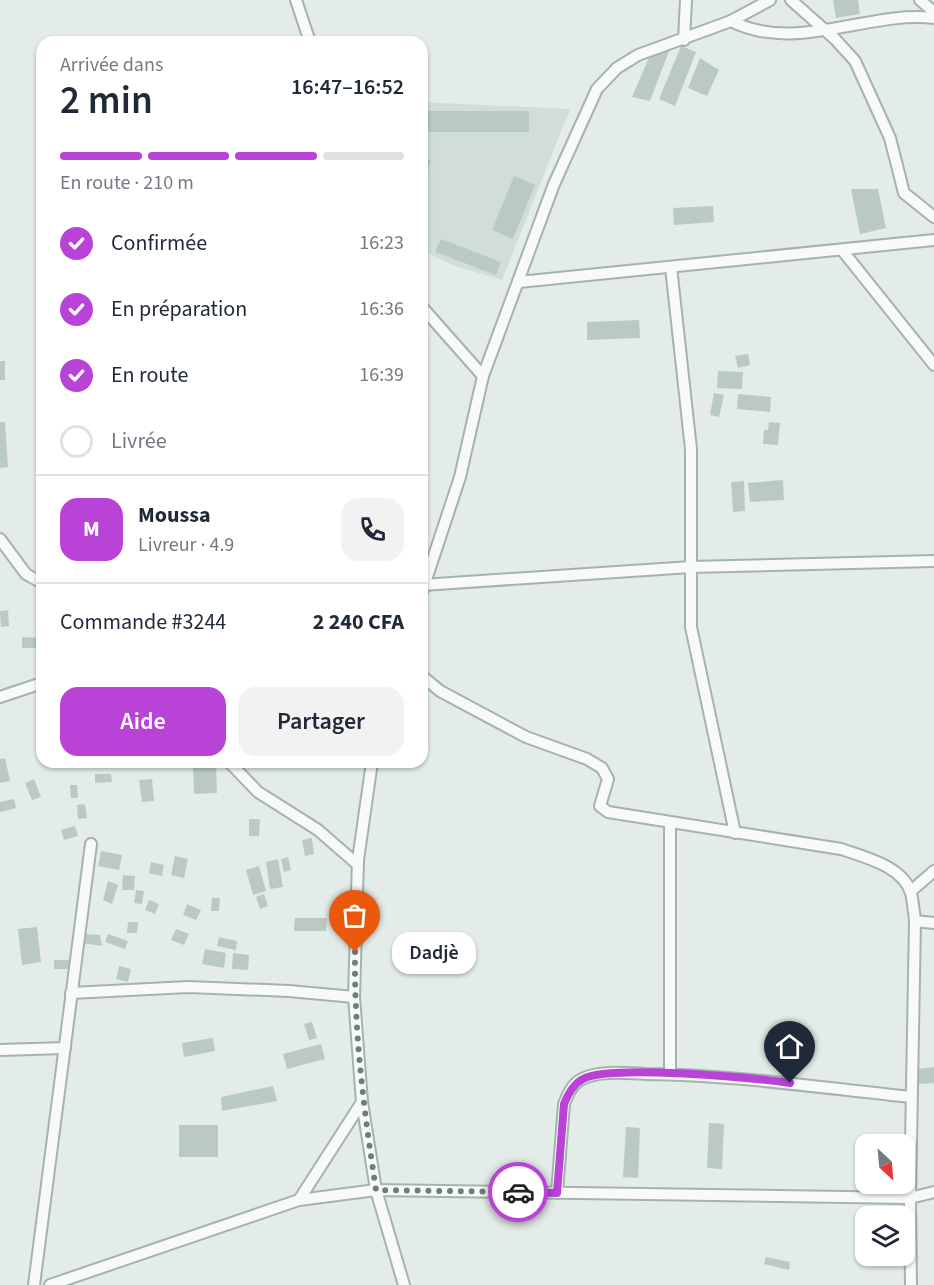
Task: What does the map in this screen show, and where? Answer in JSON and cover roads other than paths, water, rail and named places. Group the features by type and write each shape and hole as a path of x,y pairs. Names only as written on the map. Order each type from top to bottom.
{"street":[{"path":"296,0 308,36"},
{"path":"684,40 686,0"},
{"path":"428,570 460,477 483,376 554,184 597,89 617,68 638,55 731,21 770,0"},
{"path":"791,0 846,50 861,72 890,138 904,193 934,217"},
{"path":"920,0 934,12"},
{"path":"731,21 752,30 766,32 826,31 905,18 934,18"},
{"path":"519,282 934,240"},
{"path":"842,250 934,365"},
{"path":"671,267 691,449 691,627 695,656 735,833"},
{"path":"428,314 483,376"},
{"path":"0,539 26,574 36,580"},
{"path":"428,587 692,567 934,561"},
{"path":"428,681 440,691 526,737 587,759 602,768 608,779 600,806 602,809 670,823 841,849 888,868 900,877 911,891 915,921 911,1097 911,1285"},
{"path":"0,697 36,685"},
{"path":"235,768 258,792 318,830 357,864"},
{"path":"371,768 357,864 354,997 362,1102 376,1190 404,1285"},
{"path":"669,1074 670,823"},
{"path":"34,1285 92,844"},
{"path":"911,891 934,871"},
{"path":"915,921 934,923"},
{"path":"71,993 188,987 289,991 354,997"},
{"path":"0,1050 65,1048"},
{"path":"557,1193 564,1104 568,1091 582,1079 601,1074 669,1074 771,1081 911,1097"},
{"path":"299,1200 362,1102"},
{"path":"50,1285 299,1200 376,1190 910,1198 934,1192"}],"place":[{"name":"Dadjè","path":"355,952"}]}
